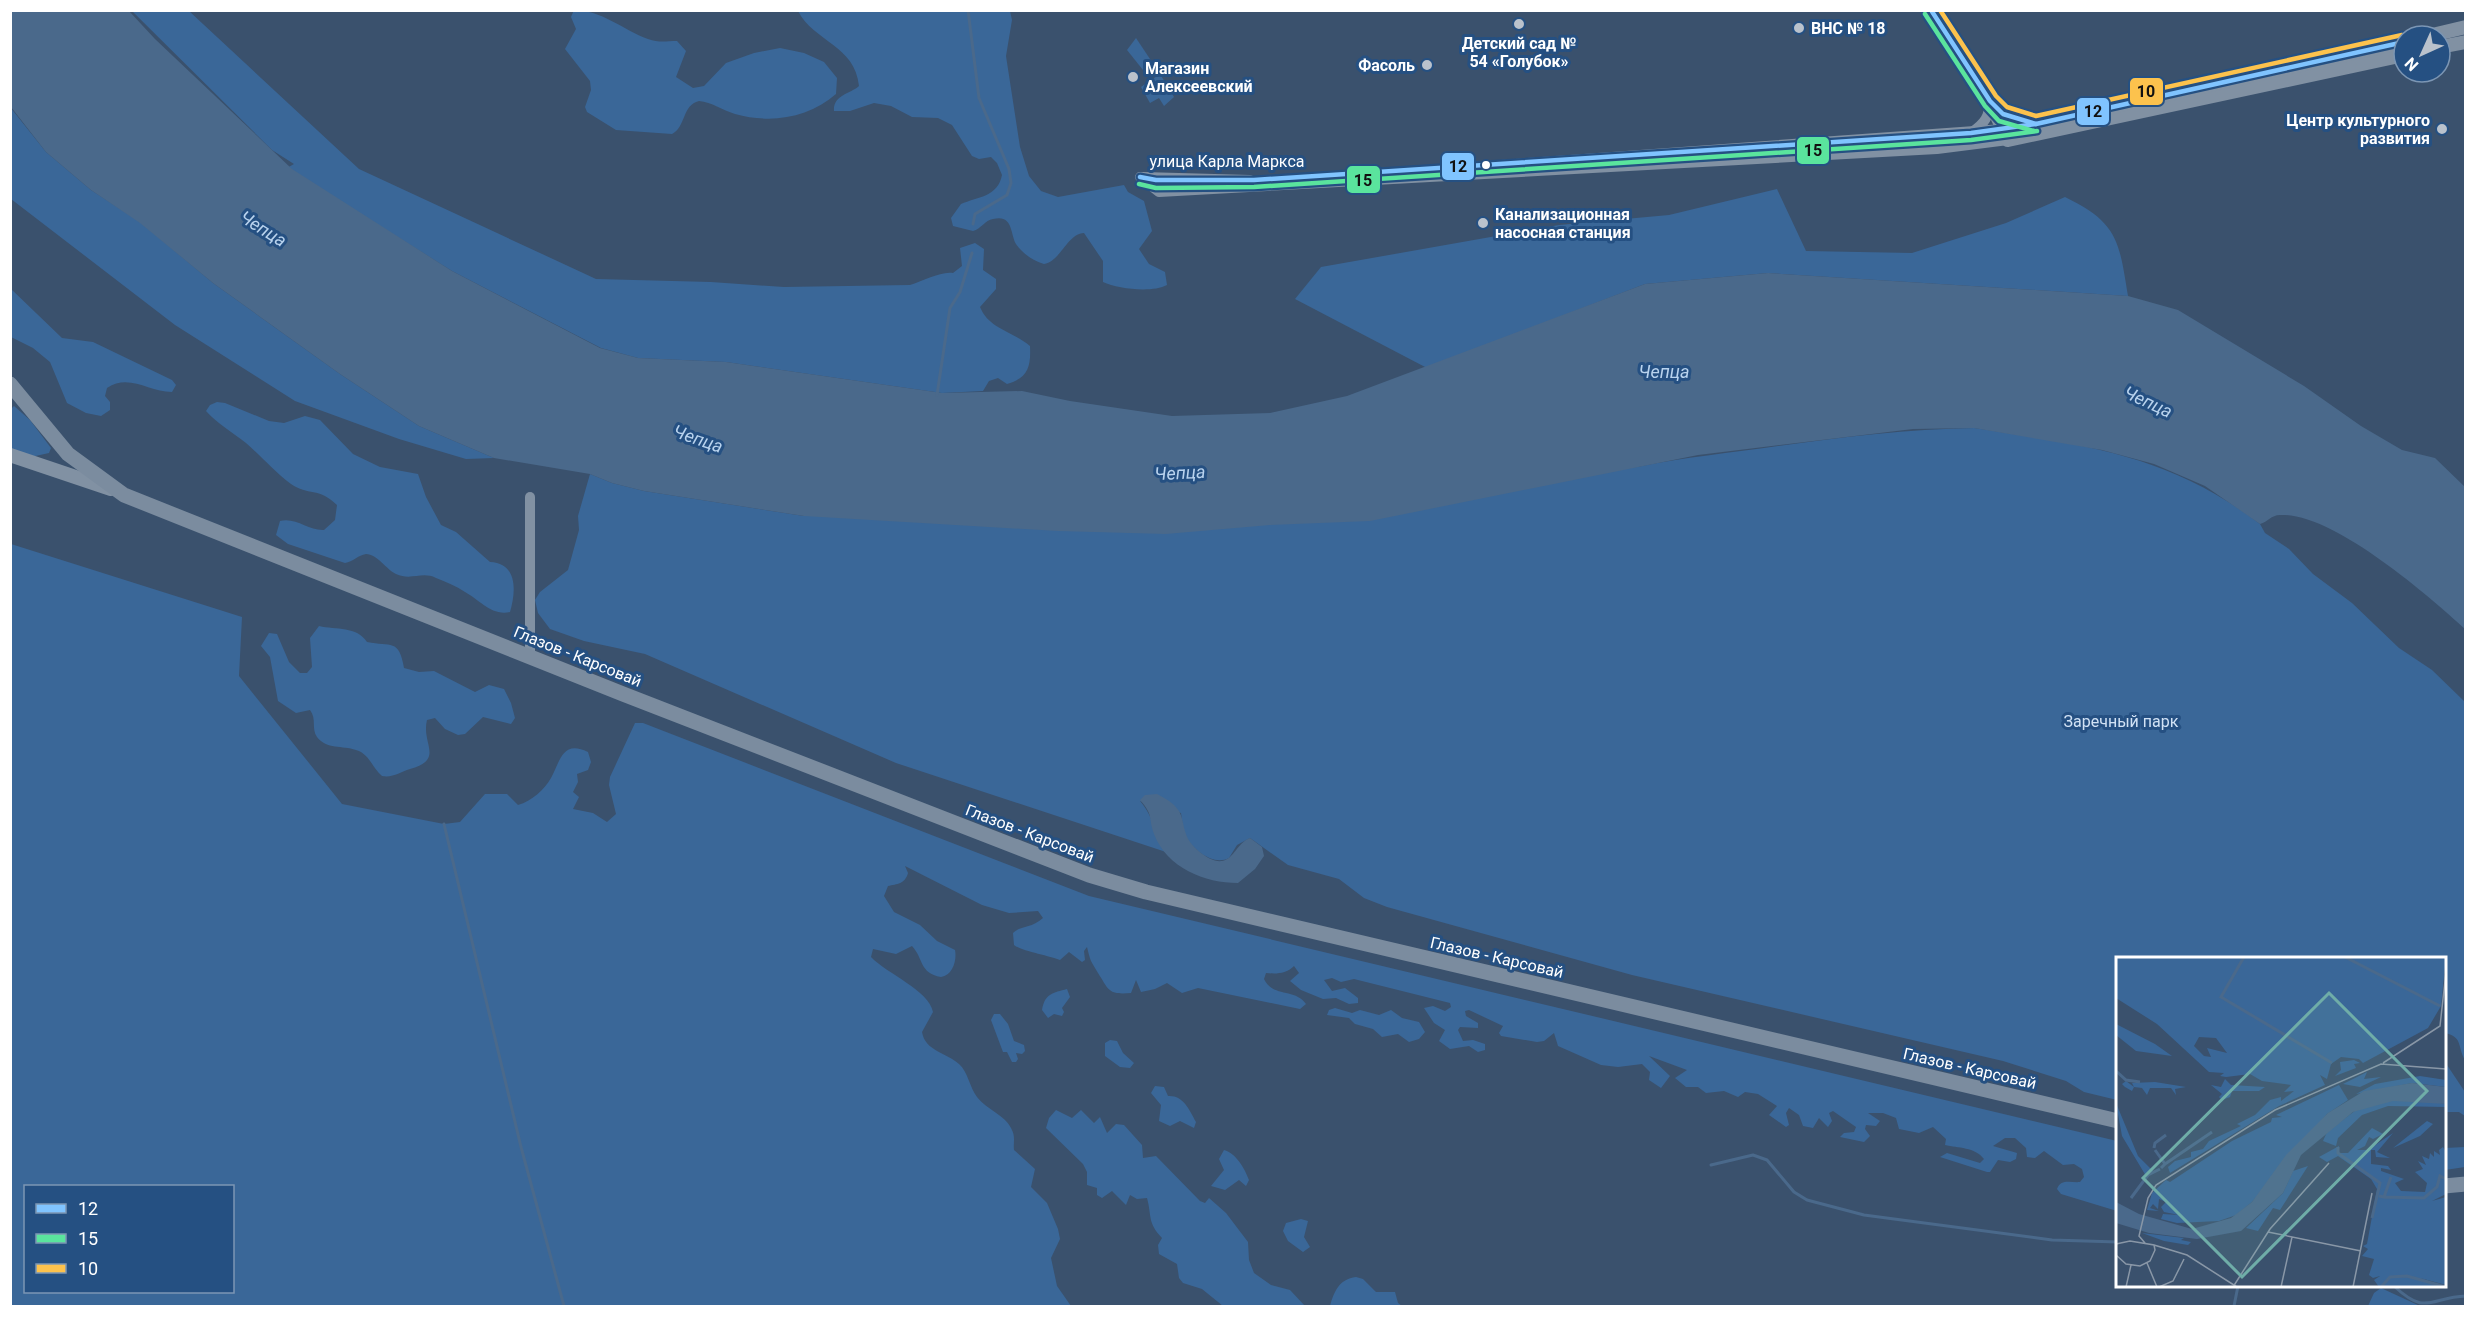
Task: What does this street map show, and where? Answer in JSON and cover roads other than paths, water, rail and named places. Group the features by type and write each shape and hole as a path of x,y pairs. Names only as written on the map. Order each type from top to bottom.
{"main road":[{"name":"Глазов - Карсовай","path":"10,384 68,454 124,495 1024,850 1146,892 2116,1121"},
{"path":"2446,1186 2466,1184"}],"street":[{"path":"1931,10 1990,101 2006,134"},
{"name":"улица Карла Маркса","path":"2392,45 2036,124 2006,134 1971,133 1254,180 1156,180 1140,177 1159,192 1937,149 2392,57"},
{"path":"1990,101 2003,114 2036,124"},
{"path":"1971,133 1985,123 1989,114 1990,101"},
{"path":"10,455 76,476 124,495"},
{"path":"530,497 530,657"}],"water":[{"name":"Чепца","path":"11,10 129,11 155,39 292,169 452,271 600,348 638,358 726,362 942,393 1022,391 1070,401 1172,416 1270,413 1347,396 1645,284 1768,273 2128,296 2178,310 2304,386 2361,426 2402,450 2435,458 2465,487 2465,629 2404,577 2352,541 2326,527 2301,518 2280,515 2260,524 2205,486 2154,464 2102,450 1974,428 1913,429 1698,455 1370,521 1270,525 1166,534 1058,531 804,516 644,491 612,483 590,474 494,458 419,426 340,374 213,283 140,223 91,190 46,152 11,107"},
{"path":"1157,794 1177,808 1188,838 1195,848 1211,859 1226,860 1250,838 1262,847 1264,856 1255,869 1238,883 1213,880 1188,871 1168,856 1160,846 1154,834 1149,813 1140,800 1145,795"}],"waterway":[{"path":"968,10 979,98 1009,169 1011,183 1007,195 975,214 973,224"},
{"path":"937,395 950,308 960,292 972,253"},
{"path":"444,824 521,1147 564,1306"},
{"path":"1711,1165 1753,1155 1767,1160 1794,1192 1807,1200 1864,1215 2052,1240 2116,1242"},
{"path":"2234,1306 2238,1287"},
{"path":"2395,1287 2414,1301 2422,1303 2466,1296"}],"place":[{"name":"Детский сад № 54 «Голубок»","path":"1519,24"},
{"name":"ВНС № 18","path":"1799,28"},
{"name":"Фасоль","path":"1427,65"},
{"name":"Магазин Алексеевский","path":"1133,77"},
{"name":"Центр культурного развития","path":"2442,129"},
{"name":"Канализационная насосная станция","path":"1483,223"}],"park label":[{"name":"Заречный парк","path":"2121,721"}]}
